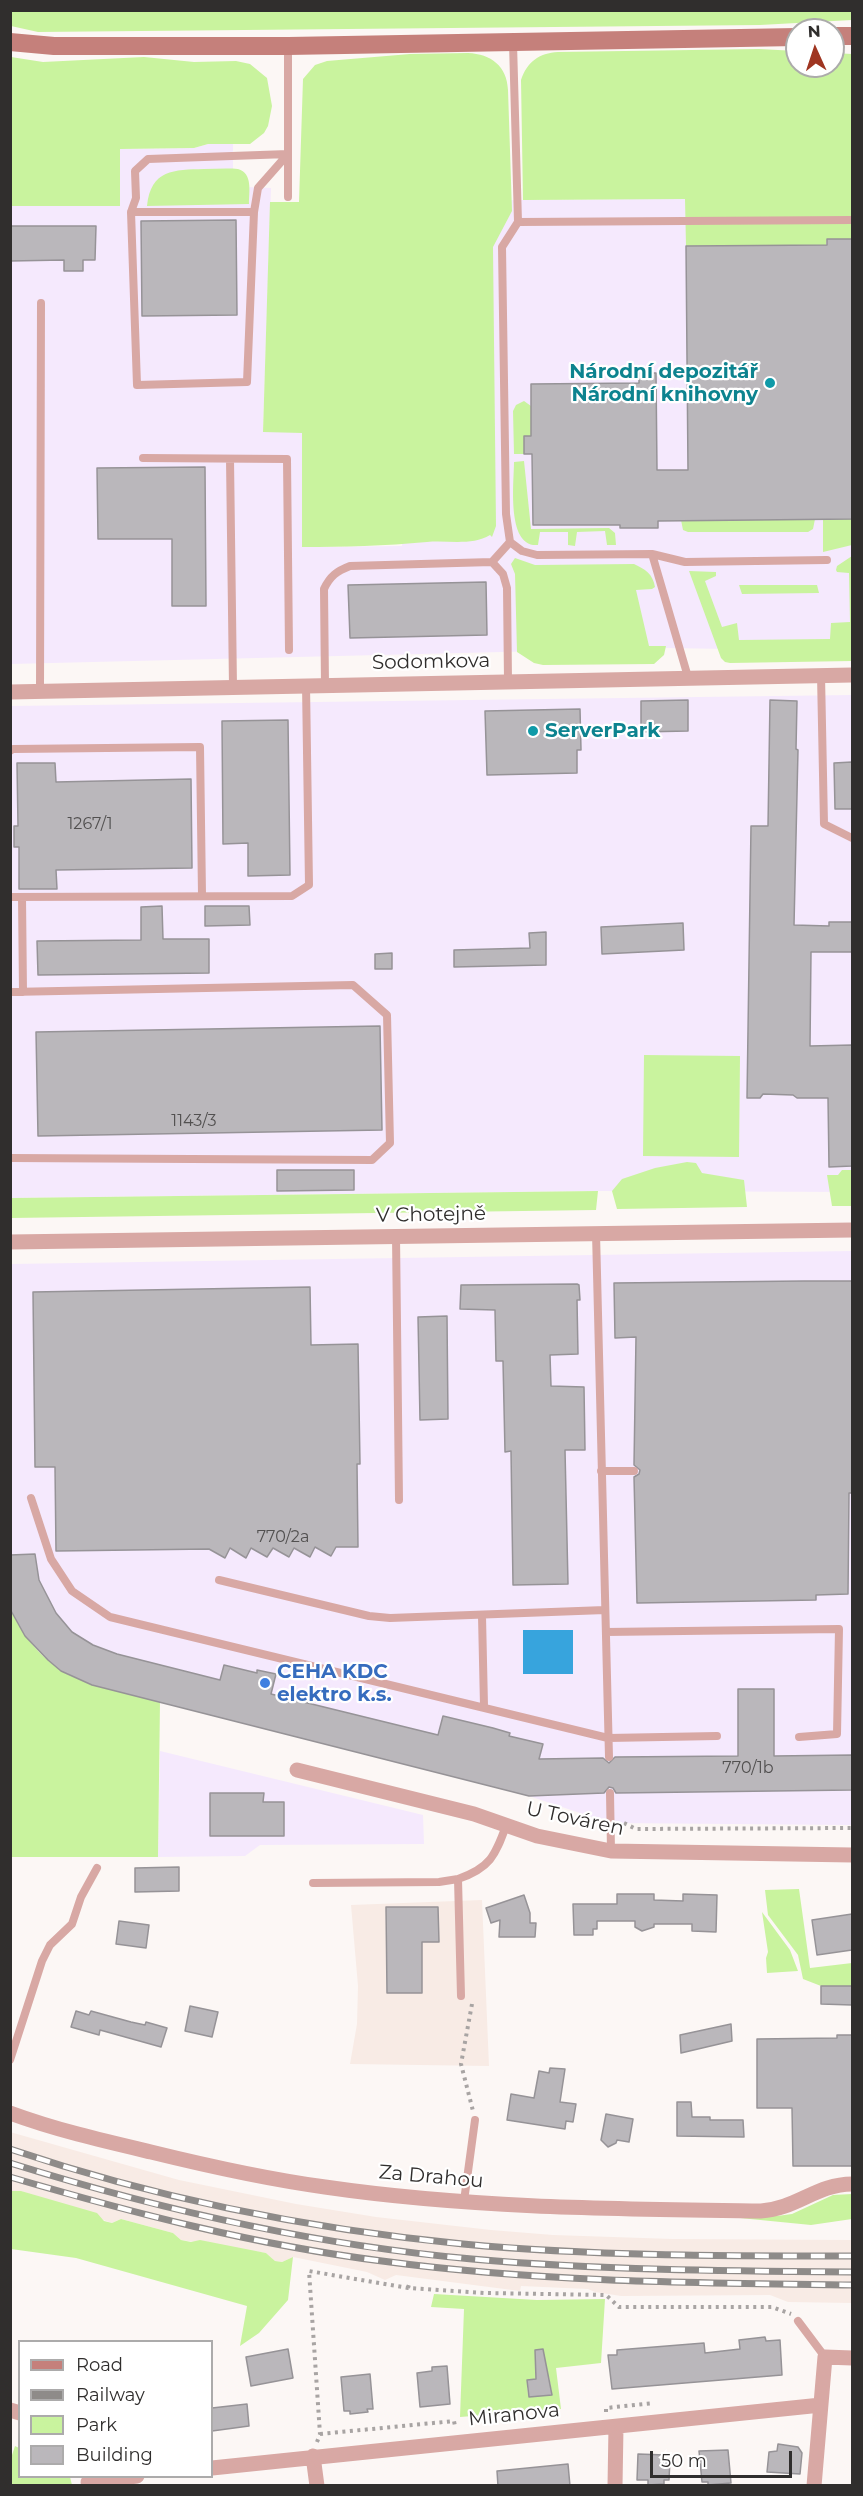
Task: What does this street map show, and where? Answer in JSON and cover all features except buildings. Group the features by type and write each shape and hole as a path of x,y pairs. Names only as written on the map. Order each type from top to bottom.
{"main road":[{"path":"10,42 54,46 288,45 785,37"}],"street":[{"name":"Sodomkova","path":"10,692 688,676 852,675"},
{"name":"V Chotejně","path":"10,1242 852,1230"},
{"name":"U Továren","path":"297,1770 474,1814 561,1842 611,1851 852,1855"},
{"name":"Za Drahou","path":"10,2113 103,2141 244,2174 363,2192 464,2201 586,2208 761,2211 786,2207 831,2185 852,2184"},
{"path":"814,2486 825,2357 852,2358"},
{"name":"Miranova","path":"213,2468 821,2405"},
{"path":"615,2486 616,2427"},
{"path":"313,2456 317,2486"},
{"path":"88,2481 117,2478"}],"lane":[{"path":"513,42 516,200 519,222 502,247 506,514 510,542 522,551 537,555 652,554 686,562 826,560"},
{"path":"288,45 288,197"},
{"path":"288,154 258,188 247,382 137,385 131,212 136,198 135,171 148,159 288,154"},
{"path":"131,212 255,212"},
{"path":"519,222 852,220"},
{"path":"40,692 41,303"},
{"path":"143,458 287,459 289,650"},
{"path":"230,459 232,687"},
{"path":"325,685 324,589 329,578 339,571 360,566 492,562 510,542"},
{"path":"652,554 688,676"},
{"path":"492,562 503,574 507,588 508,681"},
{"path":"821,675 824,824 852,838"},
{"path":"10,897 292,896 309,885 306,685"},
{"path":"10,751 13,749 200,747 202,895"},
{"path":"22,897 23,992"},
{"path":"10,992 353,985 387,1015 390,1143 372,1160 10,1158"},
{"path":"596,1233 609,1757"},
{"path":"396,1236 399,1500"},
{"path":"602,1471 634,1471"},
{"path":"31,1498 51,1559 56,1567 72,1591 110,1617 484,1706 608,1738 717,1736"},
{"path":"219,1580 369,1616 390,1618 605,1610"},
{"path":"482,1616 484,1706"},
{"path":"606,1632 839,1629 837,1734 799,1737"},
{"path":"610,1793 611,1851"},
{"path":"313,1883 439,1882 458,1879 484,1868 493,1857 506,1826"},
{"path":"10,2060 42,1961 50,1945 72,1924 81,1897 97,1868"},
{"path":"458,1879 461,1996"},
{"path":"464,2201 475,2120"},
{"path":"798,2320 825,2357"}],"path":[{"path":"621,1816 626,1825 636,1829 852,1828"},
{"path":"313,2456 320,2434 309,2271 408,2288 484,2293 606,2295 619,2307 772,2307 788,2312 798,2320"},
{"path":"408,2288 410,2281"},
{"path":"320,2434 454,2421 456,2442"}],"shaded area":[{"path":"208,144 233,144 233,171 247,187 271,188 263,432 302,432 302,547 402,546 409,201 852,197 852,651 666,648 11,664 10,206 119,206 119,149 194,148"},
{"path":"852,695 852,1192 598,1191 11,1198 10,706"},
{"path":"852,1251 852,1825 610,1823 529,1796 92,1685 61,1671 48,1660 25,1636 11,1609 11,1264"},
{"path":"160,1751 423,1815 424,1844 260,1845 245,1856 158,1857"},
{"path":"482,1900 489,2066 350,2064 357,2024 358,1986 351,1905"},
{"path":"10,2132 179,2180 296,2204 376,2217 553,2235 673,2239 852,2240 852,2303 788,2302 770,2295 621,2296 588,2289 521,2286 520,2291 396,2275 385,2280 367,2272 293,2257 282,2262 275,2261 266,2253 181,2240 173,2233 121,2219 112,2223 21,2191 11,2191"}],"green space":[{"path":"11,10 852,10 852,20 785,18 785,24 760,25 38,32 11,26"},
{"path":"785,50 785,78 845,78 845,54 852,54 852,239 827,239 826,245 686,246 685,199 523,200 521,80 530,63 545,54 558,52"},
{"path":"468,53 484,56 496,63 505,74 508,90 512,211 493,247 496,526 492,537 490,535 468,542 302,547 302,433 263,432 270,202 299,202 303,79 315,65 327,61 410,54"},
{"path":"11,57 43,62 144,57 194,62 236,61 250,64 267,78 272,106 268,126 264,133 250,144 208,144 194,148 120,149 120,206 11,206"},
{"path":"238,169 246,174 248,179 249,204 147,206 153,185 166,174 183,170"},
{"path":"524,401 531,406 531,436 524,437 524,454 514,454 513,411 516,405"},
{"path":"524,461 531,529 609,528 615,533 616,545 607,545 605,531 577,532 575,546 568,545 568,532 540,532 538,545 528,543 521,536 516,525 513,498 514,462"},
{"path":"815,519 813,529 808,532 688,532 683,530 681,520"},
{"path":"823,519 852,519 852,545 823,552"},
{"path":"852,556 852,661 730,663 721,658 689,571 716,572 716,576 705,581 722,627 737,623 739,640 830,639 831,623 850,622 849,573 836,570 837,566"},
{"path":"515,558 535,565 634,564 642,568 648,572 655,587 636,590 649,646 666,646 664,655 654,664 543,665 534,663 517,652 515,574 511,564"},
{"path":"739,585 817,585 819,593 742,594"},
{"path":"644,1055 740,1056 739,1157 643,1156"},
{"path":"687,1162 696,1163 702,1173 744,1180 747,1207 617,1209 612,1191 622,1179 655,1168"},
{"path":"842,1170 852,1170 852,1206 832,1206 827,1175 838,1175"},
{"path":"598,1191 596,1210 10,1218 11,1198"},
{"path":"10,1609 24,1633 39,1652 55,1666 92,1684 160,1701 158,1857 11,1857"},
{"path":"799,1889 810,1968 852,1963 852,1986 821,1986 803,1979 798,1955 768,1915 765,1890"},
{"path":"762,1912 790,1950 798,1971 767,1973 768,1952"},
{"path":"11,2191 21,2191 97,2213 104,2221 112,2223 121,2219 173,2233 181,2240 191,2242 200,2240 266,2253 275,2261 282,2262 293,2257 288,2300 259,2333 240,2346 247,2306 76,2258 11,2249"},
{"path":"852,2194 852,2219 811,2225 740,2218 792,2214 833,2195"},
{"path":"434,2294 537,2300 605,2299 601,2363 556,2368 561,2409 460,2417 464,2309 431,2307","holes":["549,2377 552,2393 528,2395 527,2380"]},
{"path":"15,2446 18,2448 18,2478 70,2478 72,2485 11,2485 11,2458"}],"water":[{"path":"523,1630 573,1630 573,1674 523,1674"}],"railway":[{"path":"10,2149 65,2167 177,2197 291,2220 406,2238 511,2248 608,2253 852,2256"},
{"path":"10,2163 124,2196 238,2223 354,2245 413,2253 519,2263 614,2268 852,2272"},
{"path":"10,2177 102,2203 241,2237 382,2261 558,2277 675,2282 852,2285"}],"place":[{"name":"Národní depozitář Národní knihovny","path":"770,383"},
{"name":"ServerPark","path":"533,731"},
{"name":"CEHA KDC elektro k.s.","path":"265,1683"}]}
